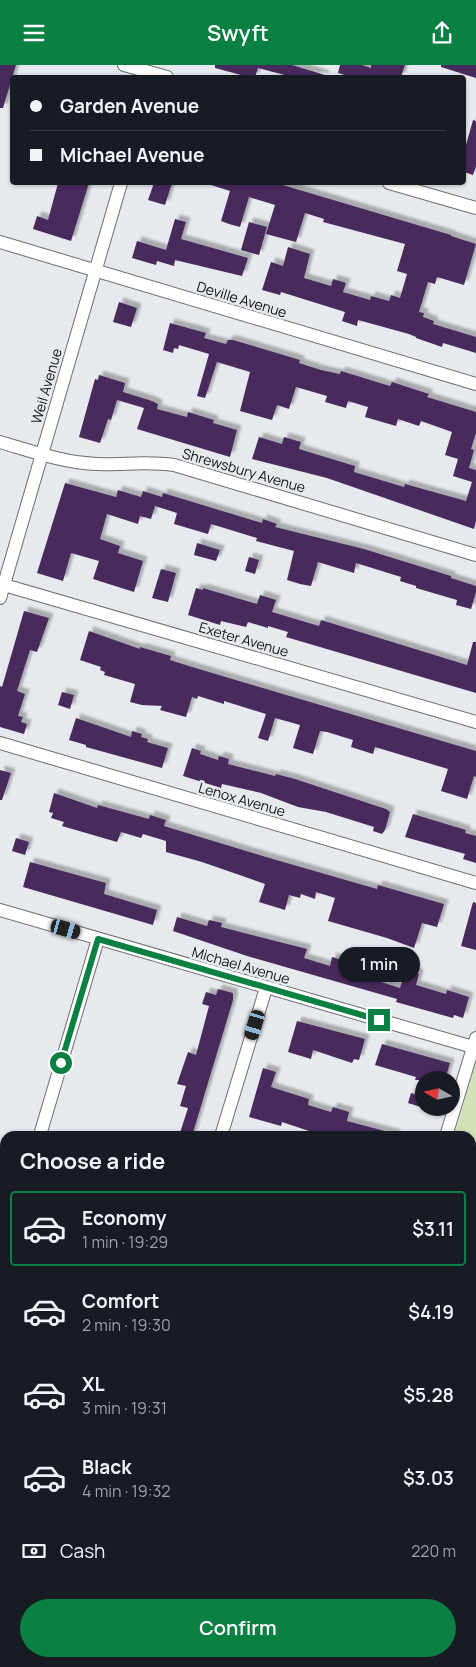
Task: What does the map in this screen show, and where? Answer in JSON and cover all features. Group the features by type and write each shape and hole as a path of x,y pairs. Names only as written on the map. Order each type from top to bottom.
{"street":[{"path":"124,65 154,72"},
{"name":"Weil Avenue","path":"0,598 120,185"},
{"path":"396,185 476,209"},
{"name":"Deville Avenue","path":"0,241 476,384"},
{"name":"Shrewsbury Avenue","path":"0,442 42,454 97,464 155,462 174,465 476,555"},
{"name":"Exeter Avenue","path":"4,585 476,722"},
{"name":"Lenox Avenue","path":"0,743 476,883"},
{"name":"Michael Avenue","path":"0,910 266,988 475,1042"},
{"path":"41,1131 98,939"},
{"path":"223,1131 266,988"},
{"path":"448,1131 475,1042"}],"green space":[{"path":"476,1063 476,1131 456,1131"}],"building":[{"path":"0,65 16,65 13,75 10,75 10,85 3,108 0,108"},
{"path":"215,65 292,65 325,75 284,75 258,68 256,75 241,75 215,68"},
{"path":"340,65 362,65 371,68 371,65 405,65 402,75 344,75 338,73"},
{"path":"441,65 476,65 476,78 441,67"},
{"path":"473,120 476,121 476,166 473,175 466,173 466,145"},
{"path":"57,185 88,185 71,241 33,229 37,216 48,220"},
{"path":"153,185 171,185 165,205 148,200"},
{"path":"211,185 283,185 476,244 464,285 437,277 435,284 428,282 419,312 424,313 423,317 434,321 433,324 476,337 476,353 443,343 442,347 409,334 358,320 357,326 342,321 345,312 281,292 280,295 262,290 271,262 283,266 288,247 310,254 304,278 331,286 333,279 346,283 343,292 370,300 371,296 389,301 391,295 400,298 407,274 397,271 405,244 323,222 324,219 305,213 296,242 266,234 275,205 249,197 240,227 229,224 221,221 230,191"},
{"path":"175,219 186,222 181,239 248,258 242,276 175,260 174,266 157,261 156,265 132,258 137,241 166,250"},
{"path":"249,222 267,227 259,255 241,250"},
{"path":"119,302 137,308 131,327 113,322"},
{"path":"170,323 206,333 204,338 226,344 228,340 233,340 300,360 299,363 321,370 340,374 341,371 390,386 392,382 429,394 427,397 476,412 476,433 471,449 474,450 469,468 476,470 476,521 474,529 327,478 252,459 259,437 282,444 284,437 301,442 299,449 355,466 354,472 404,487 405,484 466,501 472,482 453,476 458,459 445,455 452,432 421,421 419,426 398,419 396,426 365,417 368,407 348,401 346,408 325,402 327,396 296,387 289,409 277,405 272,420 240,411 250,372 217,362 205,398 197,396 209,354 179,345 178,349 174,348 173,353 163,350"},
{"path":"99,375 125,383 123,392 158,404 157,409 187,417 188,412 214,420 213,423 237,430 230,457 137,429 144,408 117,400 111,420 108,419 100,443 79,437 95,379 98,380"},
{"path":"65,483 116,497 118,490 141,497 143,491 162,497 163,493 262,523 263,519 277,524 275,527 364,549 451,576 451,578 476,586 476,592 471,609 456,605 457,600 416,588 416,586 400,581 401,577 356,563 354,573 318,562 311,586 300,584 287,580 294,551 256,541 257,538 211,524 208,534 174,524 177,513 155,506 151,519 140,516 138,524 107,514 100,539 120,546 118,553 143,561 134,592 93,579 99,561 71,553 63,581 37,573"},
{"path":"197,543 220,550 216,561 194,555"},
{"path":"249,557 259,560 255,574 245,571"},
{"path":"161,569 176,573 168,602 152,598"},
{"path":"196,588 203,590 203,588 257,604 260,595 276,600 272,612 319,626 321,620 467,665 473,642 476,642 476,693 286,637 288,632 268,626 268,628 248,622 246,627 221,621 220,625 188,615"},
{"path":"24,611 49,618 37,652 30,650 17,691 25,694 18,716 23,717 21,722 27,724 24,734 0,727 0,686 2,687"},
{"path":"89,631 140,649 140,647 171,656 170,660 192,667 476,751 476,777 474,776 467,799 441,791 448,769 375,747 373,754 351,747 353,740 327,732 320,731 313,754 293,748 300,725 275,718 268,741 258,738 266,714 224,701 224,704 198,696 197,699 192,697 186,717 160,710 162,706 130,702 135,684 104,675 105,672 100,670 101,667 80,660"},
{"path":"62,692 74,695 70,709 58,705"},
{"path":"76,718 131,737 132,731 142,734 141,737 148,739 147,742 168,748 162,768 86,747 86,745 69,740"},
{"path":"192,748 201,751 200,754 218,760 219,756 229,759 228,764 295,779 386,809 390,812 385,830 382,834 373,831 374,827 326,812 298,807 261,793 222,784 221,788 183,776"},
{"path":"0,770 11,773 2,800 0,800"},
{"path":"54,793 97,808 98,805 149,819 150,815 166,820 164,826 266,857 377,889 378,885 444,904 437,927 422,923 414,948 328,921 335,898 316,892 315,899 301,894 300,898 289,895 285,910 259,902 265,884 202,862 166,852 166,841 143,834 141,838 121,832 117,842 62,826 64,822 51,818 53,813 49,812"},
{"path":"413,814 466,830 465,833 476,836 476,863 463,859 465,854 405,837"},
{"path":"16,838 29,842 25,855 12,851"},
{"path":"30,862 106,883 104,894 157,910 153,925 23,887"},
{"path":"473,902 476,903 476,950 461,946"},
{"path":"177,917 207,926 209,920 222,923 221,927 307,949 304,958 330,966 332,957 356,964 364,967 364,970 383,976 381,982 400,988 406,969 419,974 416,985 446,994 447,990 469,997 463,1018 454,1015 453,1018 396,1002 397,999 247,956 173,931"},
{"path":"218,989 233,993 233,1000 194,1131 181,1131 188,1108 180,1106 186,1086 177,1084 188,1052 196,1055 209,1006 202,1004 206,992 216,995"},
{"path":"297,1021 365,1039 359,1060 354,1059 352,1063 313,1050 311,1059 288,1052"},
{"path":"382,1044 450,1063 448,1071 415,1071 415,1077 375,1065"},
{"path":"263,1068 276,1072 271,1087 309,1099 308,1105 331,1112 333,1107 349,1112 347,1121 385,1131 309,1131 282,1122 281,1126 249,1117"},
{"path":"411,1093 415,1094 415,1105 408,1103"}],"route":[{"path":"61,1063 98,939 379,1020"}]}
